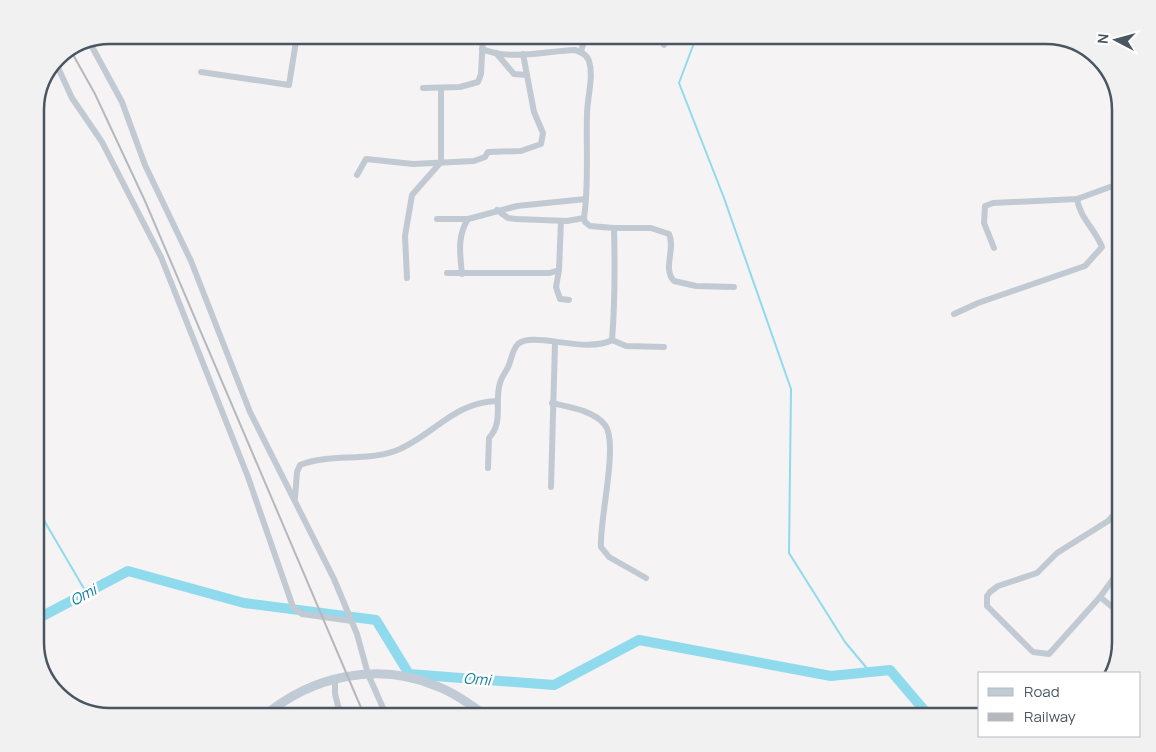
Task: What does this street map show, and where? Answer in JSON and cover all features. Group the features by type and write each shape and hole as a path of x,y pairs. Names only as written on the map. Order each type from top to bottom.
{"main road":[{"path":"276,708 299,692 335,679 368,674 396,675 428,682 458,696 475,708"}],"street":[{"path":"201,72 289,86 296,44"},
{"path":"423,88 460,87 478,82 481,74 482,44"},
{"path":"581,51 583,44"},
{"path":"92,46 122,102 145,165 191,261 250,412 321,550 352,621 368,674 383,708"},
{"path":"482,49 496,53 523,54 581,51"},
{"path":"581,51 588,59 590,67 584,218 587,225 614,228 651,228 669,234 671,243 670,275 674,281 708,287 734,287"},
{"path":"496,53 514,74 526,75"},
{"path":"357,175 366,159 413,164 474,161 485,157 488,152 521,151 541,144 543,133 534,112 523,54"},
{"path":"58,69 72,98 102,142 161,256 248,477 293,607 302,614 352,621"},
{"path":"407,278 405,236 412,196 441,162 441,88"},
{"path":"994,248 984,223 986,206 993,204 1077,200 1112,186"},
{"path":"437,219 468,218 497,210 586,199"},
{"path":"954,314 978,303 1085,266 1102,247 1079,211 1077,200"},
{"path":"497,210 508,218 516,219 577,221 584,218"},
{"path":"462,274 460,244 468,218"},
{"path":"561,221 559,270 556,287 560,299 569,300"},
{"path":"612,340 615,302 614,228"},
{"path":"447,273 550,273 559,270"},
{"path":"488,468 489,438 496,431 498,424 497,401 500,381 519,343 540,340 599,346 612,340 626,346 664,347"},
{"path":"551,487 552,403 556,343"},
{"path":"295,500 296,472 300,465 326,459 348,459 393,452 406,446 468,406 482,402 497,401"},
{"path":"552,403 587,413 606,426 609,434 608,464 600,547 609,557 646,578"},
{"path":"1112,517 1057,553 1037,573 998,586 990,592 986,601 987,606 1033,652 1049,654 1100,597 1112,580"},
{"path":"1100,597 1112,607"},
{"path":"335,679 335,694 339,708"}],"waterway":[{"path":"694,44 679,83 724,198 791,389 789,553 845,642 870,672"},
{"path":"44,520 86,592"},
{"name":"Omi","path":"44,615 128,571 244,603 376,620 409,674 554,685 639,640 831,676 890,670 922,708"}],"railway":[{"path":"73,55 95,94 145,201 361,708"}]}
